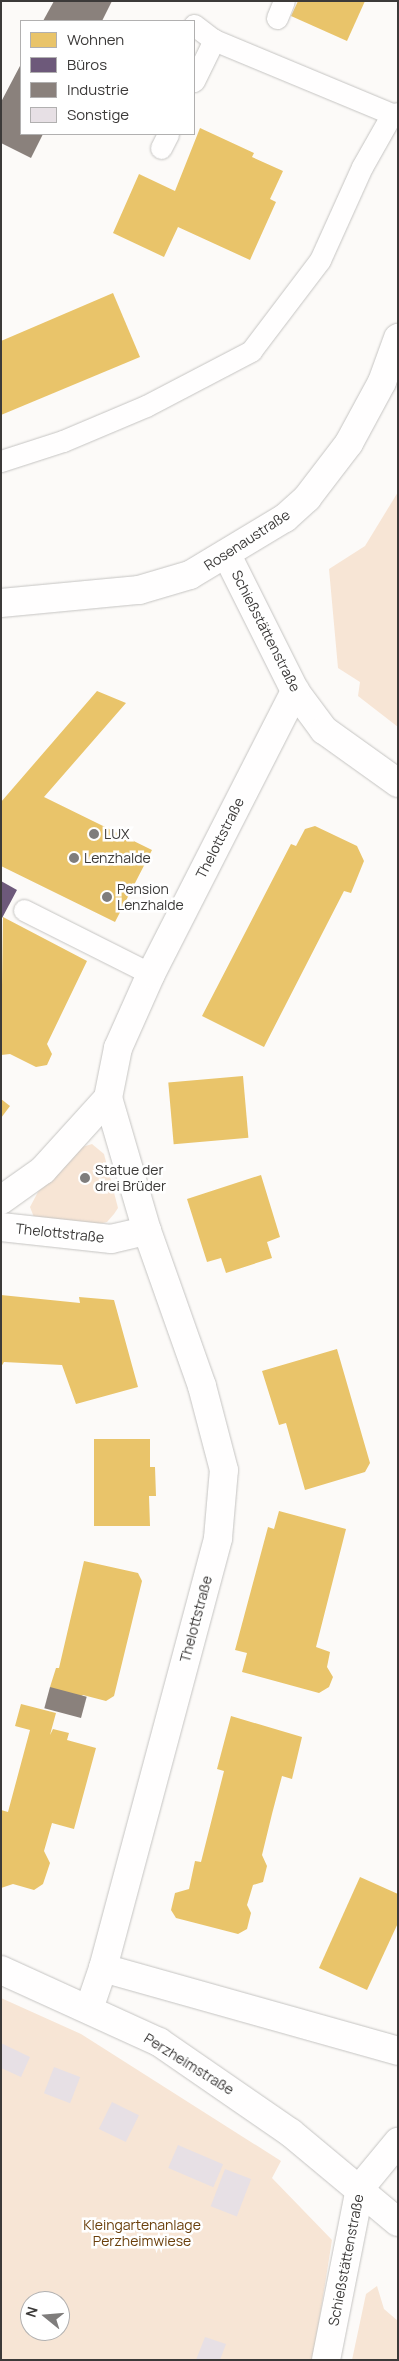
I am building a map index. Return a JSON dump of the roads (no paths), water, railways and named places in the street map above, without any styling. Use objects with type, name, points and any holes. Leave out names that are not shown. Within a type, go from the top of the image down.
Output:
[{"type":"street","name":"Rosenaustraße","points":[[1,603],[139,590],[190,575],[227,555],[285,518],[307,498],[349,443],[382,382],[398,338]]},
{"type":"street","name":"Schießstättenstraße","points":[[227,555],[295,691],[324,730],[398,783]]},
{"type":"street","name":"Thelottstraße","points":[[89,2009],[103,1968],[218,1538],[224,1470],[202,1386],[147,1231],[108,1098],[118,1048],[151,974],[295,691]]},
{"type":"street","points":[[1,1200],[43,1170],[108,1098]]},
{"type":"street","name":"Thelottstraße","points":[[1,1227],[111,1239],[147,1231]]},
{"type":"street","points":[[103,1968],[398,2051]]},
{"type":"street","name":"Perzheimstraße","points":[[1,1970],[160,2042],[277,2122],[360,2188],[398,2222]]},
{"type":"street","name":"Schießstättenstraße","points":[[326,2360],[360,2188],[398,2142]]},
{"type":"lane","points":[[1,461],[63,441],[146,406],[251,351],[320,260],[362,167],[395,113],[214,40],[195,27]]},
{"type":"lane","points":[[195,79],[214,40]]},
{"type":"lane","points":[[24,910],[151,974]]},
{"type":"place","name":"LUX","points":[[94,834]]},
{"type":"place","name":"Lenzhalde","points":[[74,858]]},
{"type":"place","name":"Pension Lenzhalde","points":[[107,897]]},
{"type":"place","name":"Statue der drei Brüder","points":[[85,1178]]},
{"type":"park label","name":"Kleingartenanlage Perzheimwiese","points":[[142,2234]]}]
